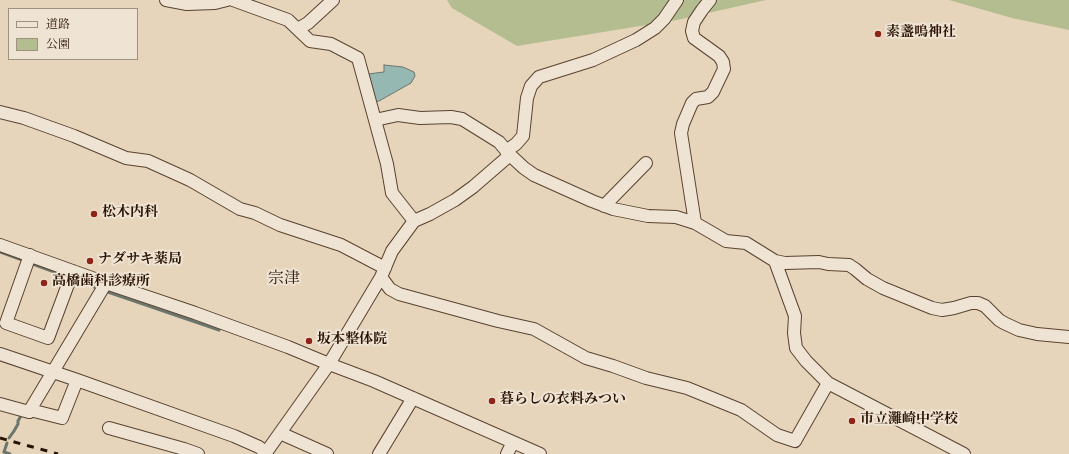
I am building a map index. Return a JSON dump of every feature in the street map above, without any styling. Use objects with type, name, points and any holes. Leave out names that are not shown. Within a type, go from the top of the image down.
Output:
[{"type":"street","points":[[166,0],[187,4],[216,3],[227,0]]},
{"type":"street","points":[[233,0],[288,20],[310,41],[331,44],[358,58],[387,164],[392,193],[414,221]]},
{"type":"street","points":[[298,29],[313,19],[333,0]]},
{"type":"street","points":[[0,354],[234,436],[264,451],[280,433],[329,364],[383,272],[392,250],[414,221],[455,200],[473,187],[523,136],[527,98],[531,86],[539,77],[593,60],[636,40],[655,28],[664,19],[677,0]]},
{"type":"street","points":[[695,223],[680,133],[692,103],[696,99],[708,97],[714,92],[724,69],[723,62],[719,56],[694,38],[692,31],[694,22],[710,0]]},
{"type":"street","points":[[0,112],[24,118],[74,136],[126,158],[148,161],[190,180],[240,209],[256,213],[280,225],[341,245],[383,272],[390,289],[399,294],[498,321],[534,329],[586,358],[646,378],[687,388],[741,410],[777,435],[796,441],[828,383]]},
{"type":"street","points":[[375,120],[398,115],[420,118],[451,117],[462,119],[499,142],[508,153],[534,175],[604,206],[648,216],[676,217],[695,223],[726,241],[746,243],[775,261],[784,263],[819,262],[849,265],[867,279],[883,288],[932,308],[942,310],[971,303],[978,303],[986,306],[999,320],[1019,330],[1037,334],[1069,337]]},
{"type":"street","points":[[604,206],[646,163]]},
{"type":"street","points":[[0,245],[28,261],[103,287],[195,313],[288,347],[374,381],[540,454]]},
{"type":"street","points":[[28,261],[6,323],[48,338],[71,276]]},
{"type":"street","points":[[775,261],[795,316],[794,333],[796,348],[806,361],[828,383],[964,454]]},
{"type":"street","points":[[26,413],[49,371],[103,287]]},
{"type":"street","points":[[0,404],[26,413],[62,418],[77,380]]},
{"type":"street","points":[[379,454],[413,398]]},
{"type":"street","points":[[109,428],[198,454]]},
{"type":"street","points":[[280,433],[327,454]]},
{"type":"street","points":[[507,454],[513,442]]},
{"type":"green space","points":[[447,0],[766,0],[677,20],[517,46],[452,8]]},
{"type":"green space","points":[[949,0],[1069,0],[1069,30],[1012,18]]},
{"type":"water","points":[[384,65],[403,67],[414,72],[415,76],[411,83],[379,101],[374,102],[368,74],[384,72]]},
{"type":"waterway","points":[[0,252],[25,261]]},
{"type":"waterway","points":[[30,263],[68,277]]},
{"type":"waterway","points":[[73,279],[100,289]]},
{"type":"waterway","points":[[105,291],[219,330]]},
{"type":"waterway","points":[[9,438],[18,424],[22,414]]},
{"type":"waterway","points":[[7,443],[4,452],[10,454]]},
{"type":"railway","points":[[0,438],[58,454]]},
{"type":"place","name":"素盞嗚神社","points":[[878,34]]},
{"type":"place","name":"松木内科","points":[[94,214]]},
{"type":"place","name":"ナダサキ薬局","points":[[90,261]]},
{"type":"place","name":"高橋歯科診療所","points":[[44,283]]},
{"type":"place","name":"坂本整体院","points":[[309,341]]},
{"type":"place","name":"暮らしの衣料みつい","points":[[492,401]]},
{"type":"place","name":"市立灘崎中学校","points":[[852,421]]},
{"type":"district","name":"宗津","points":[[284,280]]}]
